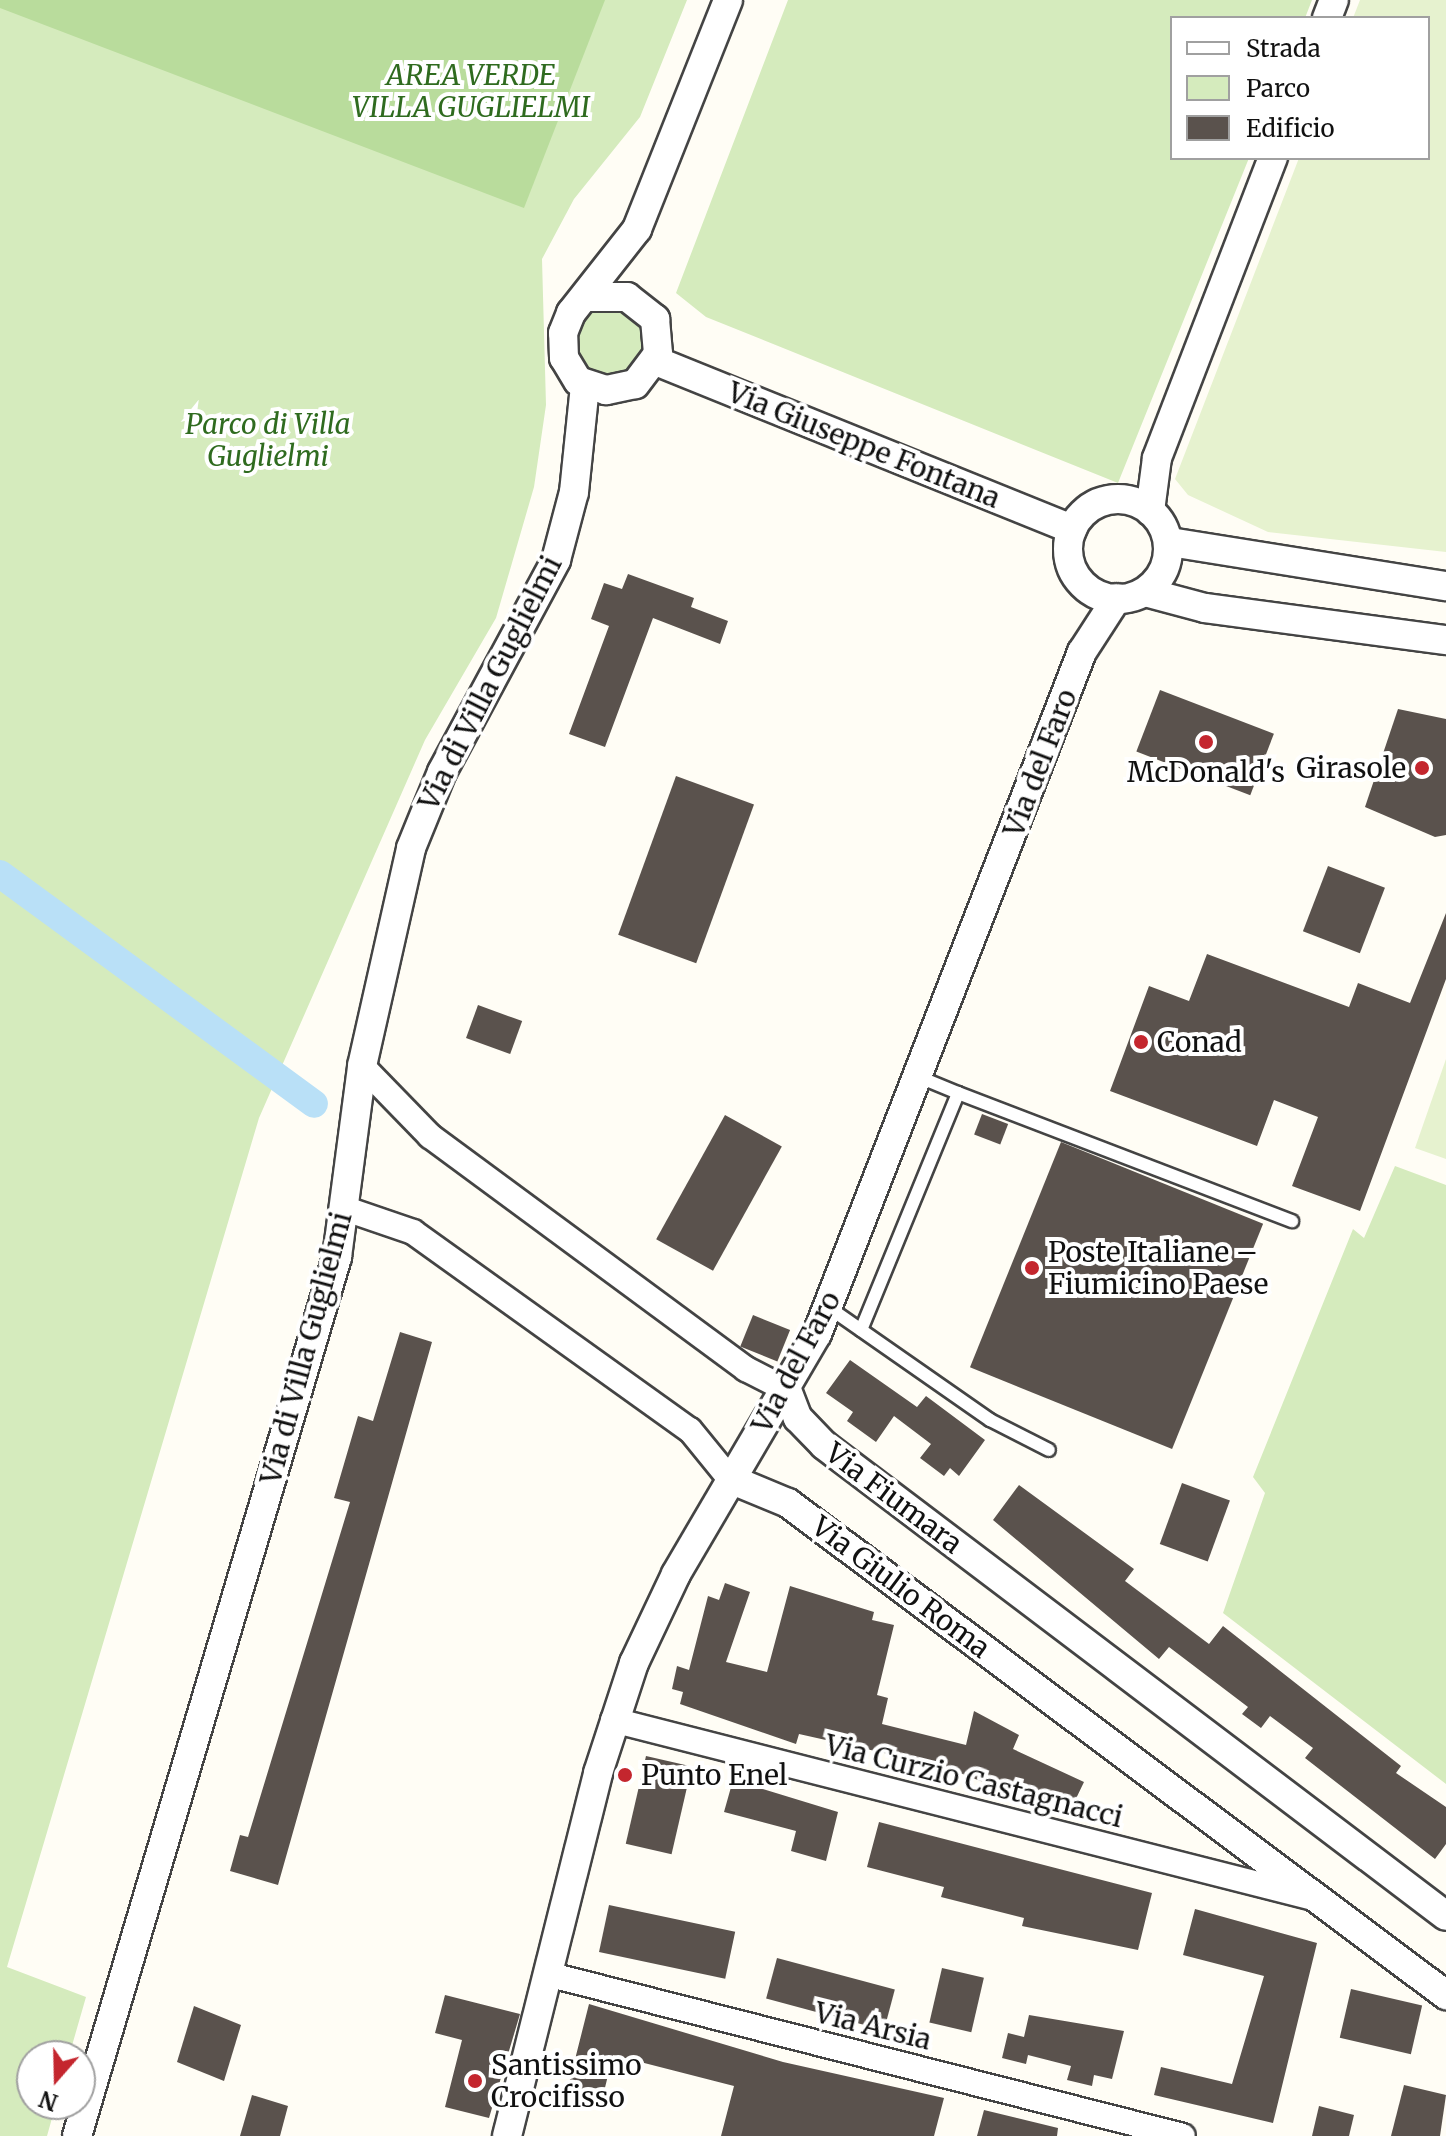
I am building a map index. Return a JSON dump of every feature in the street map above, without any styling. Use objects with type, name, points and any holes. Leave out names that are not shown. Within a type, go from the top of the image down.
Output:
[{"type":"street","points":[[586,297],[620,294],[643,305],[659,329],[656,361],[627,388],[585,385],[562,349],[565,326],[586,297],[637,229],[728,0]]},
{"type":"street","points":[[1131,595],[1161,576],[1170,542],[1150,511],[1157,458],[1272,160]]},
{"type":"street","name":"Via Giuseppe Fontana","points":[[656,361],[1072,529]]},
{"type":"street","name":"Via di Villa Guglielmi","points":[[77,2136],[346,1209],[362,1066],[421,818],[556,560],[574,492],[585,385]]},
{"type":"street","points":[[1150,511],[1106,500],[1072,529],[1066,554],[1074,576],[1131,595],[1205,608],[1446,640]]},
{"type":"street","points":[[1170,542],[1446,586]]},
{"type":"street","name":"Via del Faro","points":[[507,2136],[613,1720],[667,1590],[730,1479],[787,1390],[828,1307],[1088,638],[1131,595]]},
{"type":"street","points":[[362,1066],[430,1136],[751,1373],[787,1390]]},
{"type":"street","name":"Via Giulio Roma","points":[[346,1209],[413,1232],[690,1430],[730,1479],[788,1503],[1446,1995]]},
{"type":"street","name":"Via Fiumara","points":[[787,1390],[798,1418],[824,1445],[1446,1916]]},
{"type":"street","name":"Via Curzio Castagnacci","points":[[613,1720],[1319,1900]]},
{"type":"street","name":"Via Arsia","points":[[547,1974],[1183,2136]]},
{"type":"lane","points":[[919,1077],[1292,1221]]},
{"type":"lane","points":[[861,1330],[958,1093]]},
{"type":"lane","points":[[828,1307],[990,1420],[1049,1450]]},
{"type":"green space","name":"Parco di Villa Guglielmi","points":[[0,0],[687,0],[640,117],[574,199],[542,259],[546,405],[534,487],[496,618],[425,740],[259,1118],[7,1967],[86,1997],[74,2040],[16,2040],[16,2120],[52,2120],[47,2136],[0,2136]]},
{"type":"green space","name":"AREA VERDE VILLA GUGLIELMI","points":[[0,0],[605,0],[524,208],[0,8]]},
{"type":"green space","points":[[788,0],[1312,0],[1306,16],[1170,16],[1170,160],[1248,160],[1118,483],[706,317],[676,293]]},
{"type":"green space","points":[[1360,0],[1446,0],[1446,552],[1268,532],[1188,495],[1175,479],[1298,160],[1430,160],[1430,16],[1354,16]]},
{"type":"green space","points":[[610,305],[630,311],[640,321],[646,341],[640,361],[630,371],[610,377],[590,371],[580,361],[574,341],[580,321],[590,311]]},
{"type":"green space","points":[[1446,1059],[1446,1159],[1415,1148]]},
{"type":"green space","points":[[1395,1166],[1446,1185],[1446,1784],[1223,1613],[1265,1493],[1253,1477],[1353,1229],[1364,1238]]},
{"type":"building","points":[[628,574],[694,598],[691,607],[728,621],[720,644],[653,618],[605,747],[569,734],[609,626],[591,619],[604,583],[622,589]]},
{"type":"building","name":"McDonald's","points":[[1160,690],[1274,734],[1250,795],[1136,752]]},
{"type":"building","name":"Girasole","points":[[1398,709],[1446,719],[1446,835],[1435,837],[1365,807]]},
{"type":"building","points":[[676,776],[754,804],[696,963],[618,935]]},
{"type":"building","points":[[1328,866],[1385,888],[1360,953],[1303,931]]},
{"type":"building","points":[[1446,913],[1446,979],[1360,1211],[1292,1186],[1318,1117],[1274,1100],[1257,1146],[1110,1091],[1149,986],[1189,1001],[1207,954],[1349,1007],[1358,983],[1410,1003]]},
{"type":"building","points":[[478,1005],[522,1021],[510,1054],[466,1038]]},
{"type":"building","points":[[982,1114],[1008,1124],[1000,1145],[974,1135]]},
{"type":"building","points":[[725,1115],[782,1147],[713,1271],[656,1239]]},
{"type":"building","points":[[1061,1142],[1263,1224],[1172,1449],[970,1367]]},
{"type":"building","points":[[753,1315],[790,1330],[777,1362],[740,1347]]},
{"type":"building","points":[[400,1332],[432,1342],[278,1885],[230,1871],[240,1835],[248,1837],[350,1502],[334,1498],[358,1416],[373,1421]]},
{"type":"building","points":[[850,1360],[917,1407],[926,1396],[985,1440],[959,1476],[950,1468],[944,1476],[920,1458],[931,1444],[894,1416],[876,1442],[847,1421],[853,1412],[826,1393]]},
{"type":"building","points":[[1182,1483],[1230,1500],[1208,1562],[1160,1544]]},
{"type":"building","points":[[1019,1485],[1134,1569],[1125,1581],[1209,1644],[1223,1626],[1401,1766],[1396,1773],[1446,1807],[1446,1844],[1435,1859],[1305,1758],[1313,1748],[1270,1716],[1261,1728],[1242,1714],[1248,1707],[1169,1647],[1159,1659],[993,1520]]},
{"type":"building","points":[[725,1583],[750,1592],[726,1662],[767,1672],[790,1586],[874,1612],[872,1620],[894,1625],[877,1695],[888,1698],[882,1724],[966,1745],[974,1711],[1019,1735],[1013,1749],[1084,1782],[1071,1809],[1010,1790],[1006,1800],[985,1790],[988,1784],[942,1766],[799,1734],[796,1744],[680,1704],[683,1692],[672,1689],[677,1666],[689,1670],[708,1596],[719,1600]]},
{"type":"building","points":[[646,1756],[692,1767],[672,1854],[626,1844]]},
{"type":"building","points":[[733,1780],[838,1812],[826,1861],[791,1851],[796,1831],[724,1812]]},
{"type":"building","points":[[879,1822],[1152,1893],[1138,1950],[1022,1926],[1024,1918],[941,1897],[944,1887],[867,1867]]},
{"type":"building","points":[[609,1905],[735,1932],[725,1979],[599,1952]]},
{"type":"building","points":[[1195,1909],[1317,1943],[1273,2123],[1154,2095],[1161,2067],[1232,2084],[1264,1976],[1183,1955]]},
{"type":"building","points":[[777,1958],[895,1990],[884,2030],[766,1999]]},
{"type":"building","points":[[942,1968],[984,1978],[971,2032],[929,2023]]},
{"type":"building","points":[[1351,1989],[1422,2005],[1411,2054],[1340,2038]]},
{"type":"building","name":"Santissimo Crocifisso","points":[[445,1995],[520,2014],[489,2118],[445,2107],[462,2040],[435,2033]]},
{"type":"building","points":[[589,2004],[783,2062],[944,2098],[934,2136],[721,2136],[734,2086],[613,2055],[600,2108],[565,2099]]},
{"type":"building","points":[[194,2006],[241,2025],[224,2081],[177,2062]]},
{"type":"building","points":[[1029,2015],[1124,2031],[1112,2079],[1094,2075],[1092,2086],[1067,2080],[1071,2066],[1028,2055],[1026,2064],[1002,2058],[1008,2033],[1024,2037]]},
{"type":"building","points":[[1404,2085],[1446,2095],[1440,2136],[1391,2136]]},
{"type":"building","points":[[252,2095],[288,2106],[280,2136],[240,2136]]},
{"type":"building","points":[[1319,2106],[1354,2115],[1349,2136],[1312,2136]]},
{"type":"building","points":[[984,2110],[1058,2128],[1057,2136],[977,2136]]},
{"type":"waterway","points":[[0,874],[314,1104]]},
{"type":"place","name":"McDonald's","points":[[1206,742]]},
{"type":"place","name":"Girasole","points":[[1422,768]]},
{"type":"place","name":"Conad","points":[[1141,1042]]},
{"type":"place","name":"Poste Italiane – Fiumicino Paese","points":[[1032,1268]]},
{"type":"place","name":"Punto Enel","points":[[625,1775]]},
{"type":"place","name":"Santissimo Crocifisso","points":[[475,2081]]}]
